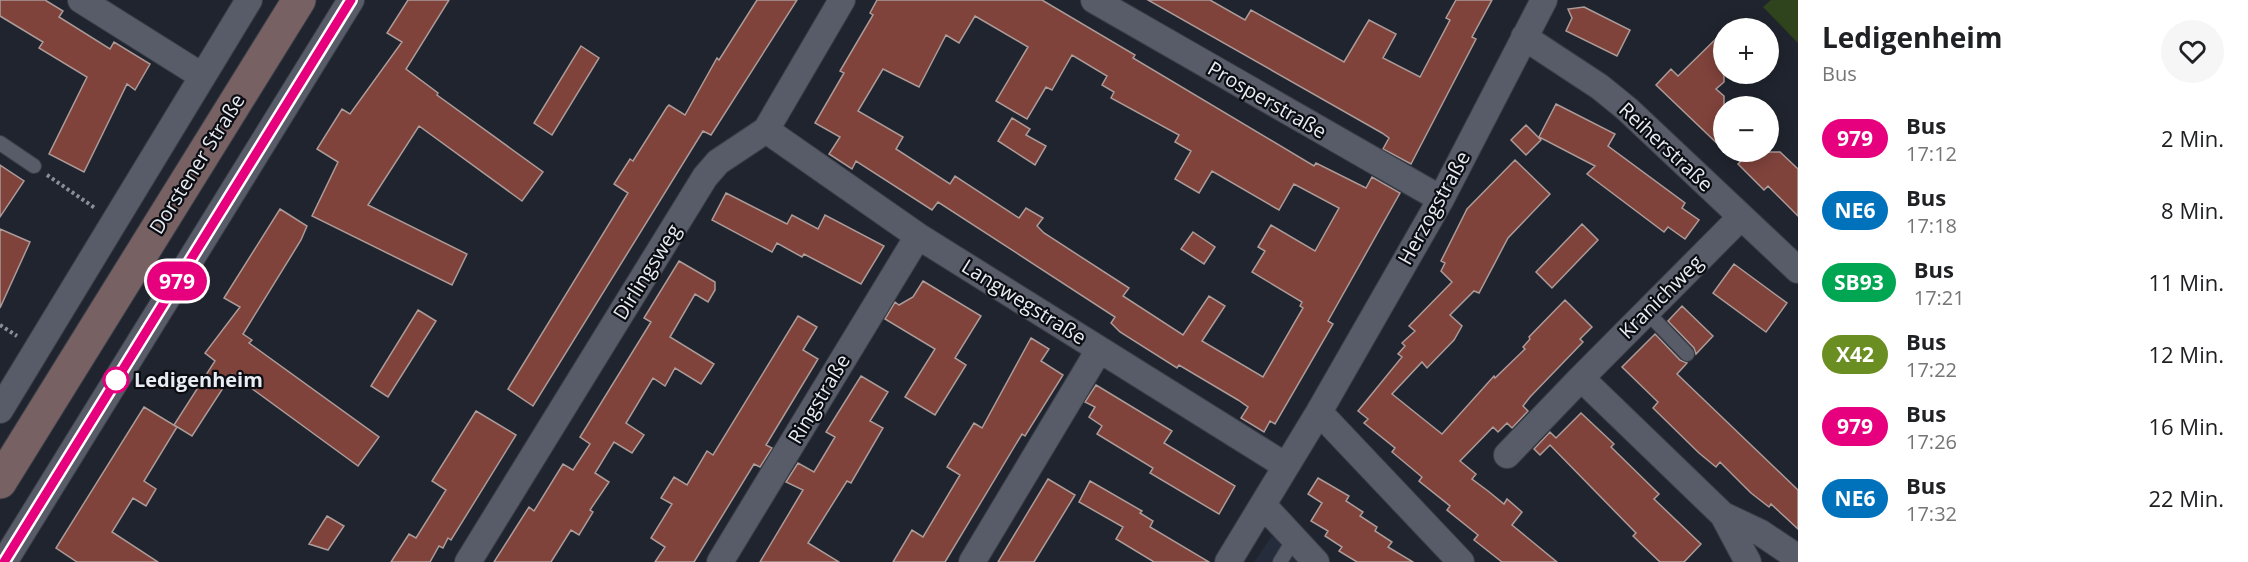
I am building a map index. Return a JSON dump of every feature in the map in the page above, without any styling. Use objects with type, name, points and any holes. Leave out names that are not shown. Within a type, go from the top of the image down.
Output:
[{"type":"main road","name":"Dorstener Straße","points":[[0,482],[299,0]]},
{"type":"street","points":[[81,0],[202,76]]},
{"type":"street","name":"Dorstener Straße","points":[[0,410],[249,0]]},
{"type":"street","points":[[9,561],[351,0]]},
{"type":"street","name":"Dirlingsweg","points":[[468,562],[705,177],[718,162],[766,130],[842,0]]},
{"type":"street","name":"Prosperstraße","points":[[1094,0],[1441,199]]},
{"type":"street","name":"Herzogstraße","points":[[1228,562],[1319,412],[1441,199],[1544,0]]},
{"type":"street","name":"Reiherstraße","points":[[1524,36],[1609,94],[1798,270]]},
{"type":"street","name":"Langwegstraße","points":[[766,130],[918,236],[1286,466]]},
{"type":"street","name":"Kranichweg","points":[[1507,455],[1646,311],[1741,217]]},
{"type":"street","name":"Ringstraße","points":[[720,562],[918,236]]},
{"type":"street","points":[[972,562],[1099,350]]},
{"type":"street","points":[[1581,378],[1723,515],[1748,562]]},
{"type":"street","points":[[1319,412],[1461,562]]},
{"type":"street","points":[[1263,505],[1316,562]]},
{"type":"street","points":[[1723,515],[1761,533],[1798,558]]},
{"type":"lane","points":[[0,143],[34,166]]},
{"type":"lane","points":[[1646,311],[1687,354]]},
{"type":"lane","points":[[1280,562],[1294,538]]},
{"type":"path","points":[[34,166],[113,221]]},
{"type":"shaded area","points":[[1271,537],[1276,537],[1304,562],[1254,562]]},
{"type":"green space","points":[[1771,0],[1798,0],[1798,43],[1779,23],[1779,18],[1774,18],[1763,7]]},
{"type":"building","points":[[0,0],[45,0],[63,11],[59,17],[110,49],[114,42],[150,64],[135,90],[127,84],[84,172],[49,154],[87,77],[39,48],[43,42],[0,16]]},
{"type":"building","points":[[408,0],[449,0],[406,69],[438,93],[437,95],[543,172],[522,201],[419,126],[368,205],[467,254],[452,285],[312,216],[338,162],[317,149],[342,109],[350,114],[402,42],[387,33]]},
{"type":"building","points":[[757,0],[797,0],[711,135],[703,131],[533,406],[508,389],[628,193],[614,184],[630,159],[633,161],[669,105],[685,115],[717,58],[719,60]]},
{"type":"building","points":[[877,0],[1042,0],[1135,55],[1133,58],[1314,166],[1316,163],[1366,188],[1372,177],[1400,193],[1328,321],[1333,324],[1275,424],[1270,421],[1264,432],[1241,418],[1248,407],[1179,365],[1177,368],[1120,332],[1111,323],[1115,317],[938,202],[932,210],[856,161],[852,169],[829,154],[840,137],[815,123],[844,73],[840,71],[873,15],[870,13]],"holes":[[[975,16],[1028,47],[996,101],[1027,119],[1046,87],[1052,90],[1072,55],[1107,76],[1102,85],[1114,92],[1111,98],[1179,135],[1175,142],[1191,151],[1175,179],[1199,193],[1212,171],[1279,210],[1294,184],[1339,208],[1315,251],[1271,225],[1258,247],[1265,251],[1252,272],[1302,302],[1300,306],[1303,308],[1263,377],[1202,341],[1225,306],[1209,296],[1183,335],[1123,296],[1129,288],[1044,233],[1037,226],[1043,218],[1026,208],[1019,218],[955,176],[950,184],[896,149],[903,137],[858,111],[883,69],[919,87],[946,35],[959,43]]]},
{"type":"building","points":[[1148,0],[1210,0],[1245,20],[1251,10],[1344,62],[1369,20],[1396,34],[1383,58],[1420,77],[1450,20],[1446,18],[1456,0],[1492,0],[1472,37],[1476,39],[1411,164],[1383,149],[1389,138],[1382,133]]},
{"type":"building","points":[[1584,7],[1630,30],[1617,56],[1566,31],[1572,18],[1568,9]]},
{"type":"building","points":[[1713,42],[1713,84],[1722,84],[1716,89],[1724,96],[1713,96],[1713,139],[1656,85],[1671,69],[1678,76]]},
{"type":"building","points":[[581,46],[599,58],[552,135],[534,123]]},
{"type":"building","points":[[1556,104],[1615,134],[1608,146],[1685,203],[1682,208],[1699,220],[1685,239],[1668,227],[1664,232],[1587,174],[1595,166],[1539,137]]},
{"type":"building","points":[[1012,118],[1030,129],[1026,135],[1046,146],[1035,165],[998,141]]},
{"type":"building","points":[[1526,125],[1541,140],[1526,155],[1511,140]]},
{"type":"building","points":[[1780,152],[1798,169],[1798,216],[1768,186],[1764,190],[1738,164],[1740,162],[1779,162]]},
{"type":"building","points":[[1515,160],[1550,194],[1508,238],[1479,293],[1474,291],[1450,315],[1462,326],[1454,340],[1427,368],[1422,362],[1392,394],[1442,434],[1494,376],[1495,378],[1525,349],[1523,347],[1530,339],[1529,337],[1565,300],[1592,327],[1580,339],[1583,342],[1530,397],[1523,406],[1528,411],[1512,428],[1507,423],[1498,432],[1493,427],[1460,461],[1476,474],[1472,479],[1504,504],[1507,499],[1522,512],[1512,525],[1557,562],[1502,562],[1474,540],[1478,535],[1447,510],[1450,506],[1419,481],[1422,477],[1392,452],[1395,448],[1364,423],[1368,419],[1358,411],[1402,357],[1398,354],[1405,346],[1402,343],[1415,331],[1409,326],[1452,282],[1441,271],[1445,263],[1441,261],[1467,209]]},
{"type":"building","points":[[0,165],[24,181],[0,217]]},
{"type":"building","points":[[726,193],[787,224],[792,215],[818,229],[825,215],[884,246],[861,284],[804,254],[802,257],[777,243],[772,252],[712,220]]},
{"type":"building","points":[[280,209],[307,226],[301,240],[243,334],[252,340],[249,343],[379,437],[358,466],[232,374],[192,436],[174,425],[215,361],[205,353],[240,307],[224,298]]},
{"type":"building","points":[[1582,224],[1598,240],[1552,288],[1536,272]]},
{"type":"building","points":[[0,229],[30,242],[0,308]]},
{"type":"building","points":[[1193,232],[1215,247],[1204,264],[1181,249]]},
{"type":"building","points":[[679,261],[715,282],[715,290],[708,302],[695,294],[670,337],[714,364],[701,384],[675,368],[665,386],[653,378],[626,423],[644,435],[632,453],[614,442],[595,473],[609,482],[590,510],[593,512],[579,535],[571,530],[551,562],[494,562],[529,507],[534,511],[563,464],[573,470],[590,444],[580,437],[651,322],[644,318]]},
{"type":"building","points":[[1734,264],[1787,303],[1766,332],[1713,293]]},
{"type":"building","points":[[923,281],[981,316],[955,358],[966,365],[935,415],[905,397],[935,349],[885,319],[895,302],[899,305],[913,297]]},
{"type":"building","points":[[1682,306],[1713,336],[1696,354],[1694,348],[1668,321]]},
{"type":"building","points":[[418,310],[436,321],[388,397],[371,386]]},
{"type":"building","points":[[798,316],[817,327],[803,350],[818,359],[766,445],[772,448],[760,467],[754,464],[694,562],[655,562],[665,547],[651,538],[672,504],[661,498],[674,477],[687,485],[707,451],[713,455]]},
{"type":"building","points":[[1655,334],[1680,360],[1687,363],[1677,374],[1798,490],[1798,529],[1771,504],[1769,507],[1751,493],[1720,462],[1716,467],[1699,453],[1653,408],[1658,402],[1622,367]]},
{"type":"building","points":[[1031,338],[1049,349],[1041,361],[1063,375],[1025,436],[1022,434],[945,562],[893,562],[912,530],[923,537],[960,475],[947,467],[974,423],[982,428]]},
{"type":"building","points":[[861,376],[888,392],[870,421],[883,428],[851,483],[847,481],[808,543],[839,562],[760,562],[803,490],[786,482],[798,463],[814,472],[835,437],[826,432]]},
{"type":"building","points":[[1096,385],[1172,431],[1164,443],[1235,486],[1219,514],[1150,473],[1153,468],[1097,434],[1102,426],[1089,417],[1095,407],[1085,402]]},
{"type":"building","points":[[144,407],[177,427],[144,481],[156,489],[146,506],[133,498],[112,532],[158,562],[77,562],[56,548]]},
{"type":"building","points":[[476,411],[516,435],[451,540],[448,538],[443,548],[439,546],[430,562],[391,562],[409,534],[416,538],[446,490],[432,481]]},
{"type":"building","points":[[1581,413],[1614,444],[1611,447],[1659,494],[1654,499],[1701,544],[1684,562],[1660,562],[1633,536],[1636,533],[1550,445],[1540,455],[1534,449],[1550,432],[1556,438]]},
{"type":"building","points":[[1318,478],[1349,496],[1346,501],[1363,512],[1360,516],[1377,527],[1375,531],[1392,542],[1388,547],[1413,562],[1357,562],[1339,551],[1342,547],[1325,536],[1328,531],[1311,521],[1322,503],[1308,494]]},
{"type":"building","points":[[1048,479],[1075,495],[1034,562],[998,562]]},
{"type":"building","points":[[1090,481],[1142,511],[1140,513],[1153,521],[1150,527],[1209,562],[1154,562],[1116,539],[1123,527],[1079,502]]},
{"type":"building","points":[[327,516],[344,526],[328,550],[309,544]]},
{"type":"bus line","name":"979","points":[[4,562],[351,0]]},
{"type":"place","name":"Ledigenheim","points":[[116,380]]}]
